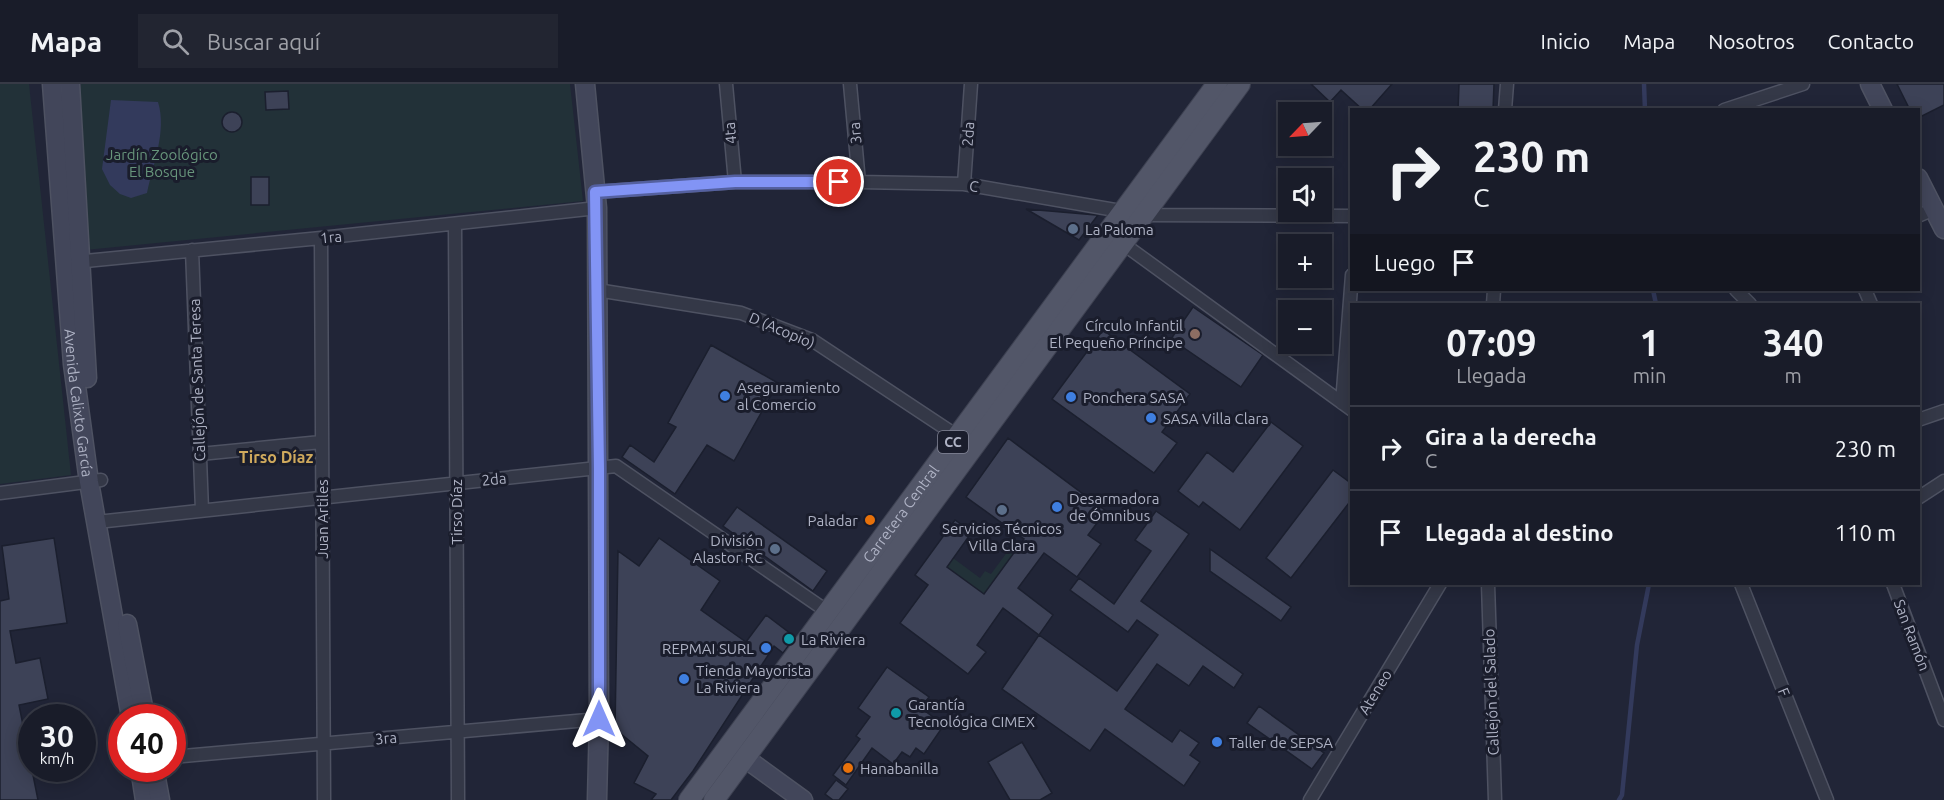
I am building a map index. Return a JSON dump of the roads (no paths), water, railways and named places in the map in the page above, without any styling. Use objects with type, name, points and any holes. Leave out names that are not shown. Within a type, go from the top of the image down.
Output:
[{"type":"main road","name":"Avenida Calixto García","points":[[52,84],[72,262]]},
{"type":"main road","name":"Avenida Calixto García","points":[[70,84],[73,364],[103,521],[142,704]]},
{"type":"main road","points":[[585,84],[596,200],[599,468],[597,800]]},
{"type":"main road","name":"Carretera Central","points":[[1115,238],[1123,211],[1217,84]]},
{"type":"main road","name":"Carretera Central","points":[[689,800],[828,612],[965,442],[1115,238],[1144,215],[1240,84]]},
{"type":"main road","points":[[1870,84],[1882,108]]},
{"type":"main road","points":[[1920,186],[1926,212],[1944,229]]},
{"type":"main road","name":"Carretera Central","points":[[714,800],[844,623],[965,442]]},
{"type":"main road","name":"Avenida Calixto García","points":[[103,521],[129,704]]},
{"type":"main road","points":[[729,746],[803,800]]},
{"type":"main road","points":[[143,782],[146,800]]},
{"type":"main road","points":[[157,782],[160,800]]},
{"type":"street","name":"4ta","points":[[726,84],[735,182]]},
{"type":"street","name":"3ra","points":[[850,84],[860,182]]},
{"type":"street","name":"2da","points":[[964,184],[971,84]]},
{"type":"street","points":[[1505,108],[1507,84]]},
{"type":"street","points":[[1730,108],[1803,84]]},
{"type":"street","name":"C","points":[[596,200],[735,182],[964,184],[1144,215],[1350,216]]},
{"type":"street","name":"1ra","points":[[72,262],[454,224],[596,200]]},
{"type":"street","name":"Tirso Díaz","points":[[454,224],[458,800]]},
{"type":"street","name":"Juan Artiles","points":[[321,238],[324,800]]},
{"type":"street","points":[[1115,238],[1347,407]]},
{"type":"street","name":"Callejón de Santa Teresa","points":[[192,250],[202,510]]},
{"type":"street","name":"D (Acopio)","points":[[597,290],[741,313],[812,340],[965,442]]},
{"type":"street","points":[[1737,291],[1749,303]]},
{"type":"street","points":[[1347,407],[1350,328]]},
{"type":"street","points":[[1920,416],[1944,411]]},
{"type":"street","points":[[200,454],[321,442]]},
{"type":"street","name":"2da","points":[[103,521],[616,466],[844,623]]},
{"type":"street","points":[[0,493],[95,481]]},
{"type":"street","points":[[1920,497],[1944,481]]},
{"type":"street","name":"Ateneo","points":[[1310,800],[1439,585]]},
{"type":"street","name":"Callejón del Salado","points":[[1488,585],[1495,800]]},
{"type":"street","name":"F","points":[[1741,585],[1827,800]]},
{"type":"street","name":"San Ramón","points":[[1893,585],[1944,720]]},
{"type":"street","name":"3ra","points":[[186,756],[599,719]]},
{"type":"water","points":[[111,100],[158,102],[160,136],[147,193],[131,198],[120,194],[110,185],[102,169]]},
{"type":"waterway","points":[[1644,84],[1645,108]]},
{"type":"waterway","points":[[1653,291],[1656,303]]},
{"type":"waterway","points":[[1619,800],[1622,795],[1637,645],[1649,585]]},
{"type":"place","name":"La Paloma","points":[[1073,229]]},
{"type":"place","name":"Círculo Infantil El Pequeño Príncipe","points":[[1195,334]]},
{"type":"place","name":"Aseguramiento al Comercio","points":[[725,396]]},
{"type":"place","name":"Ponchera SASA","points":[[1071,397]]},
{"type":"place","name":"SASA Villa Clara","points":[[1151,418]]},
{"type":"place","name":"Desarmadora de Ómnibus","points":[[1057,507]]},
{"type":"place","name":"Servicios Técnicos Villa Clara","points":[[1002,510]]},
{"type":"place","name":"Paladar","points":[[870,520]]},
{"type":"place","name":"División Alastor RC","points":[[775,549]]},
{"type":"place","name":"La Riviera","points":[[789,639]]},
{"type":"place","name":"REPMAI SURL","points":[[766,648]]},
{"type":"place","name":"Tienda Mayorista La Riviera","points":[[684,679]]},
{"type":"place","name":"Garantía Tecnológica CIMEX","points":[[896,713]]},
{"type":"place","name":"Taller de SEPSA","points":[[1217,742]]},
{"type":"place","name":"Hanabanilla","points":[[848,768]]},
{"type":"district","name":"Tirso Díaz","points":[[276,457]]},
{"type":"park label","name":"Jardín Zoológico El Bosque","points":[[162,162]]}]
